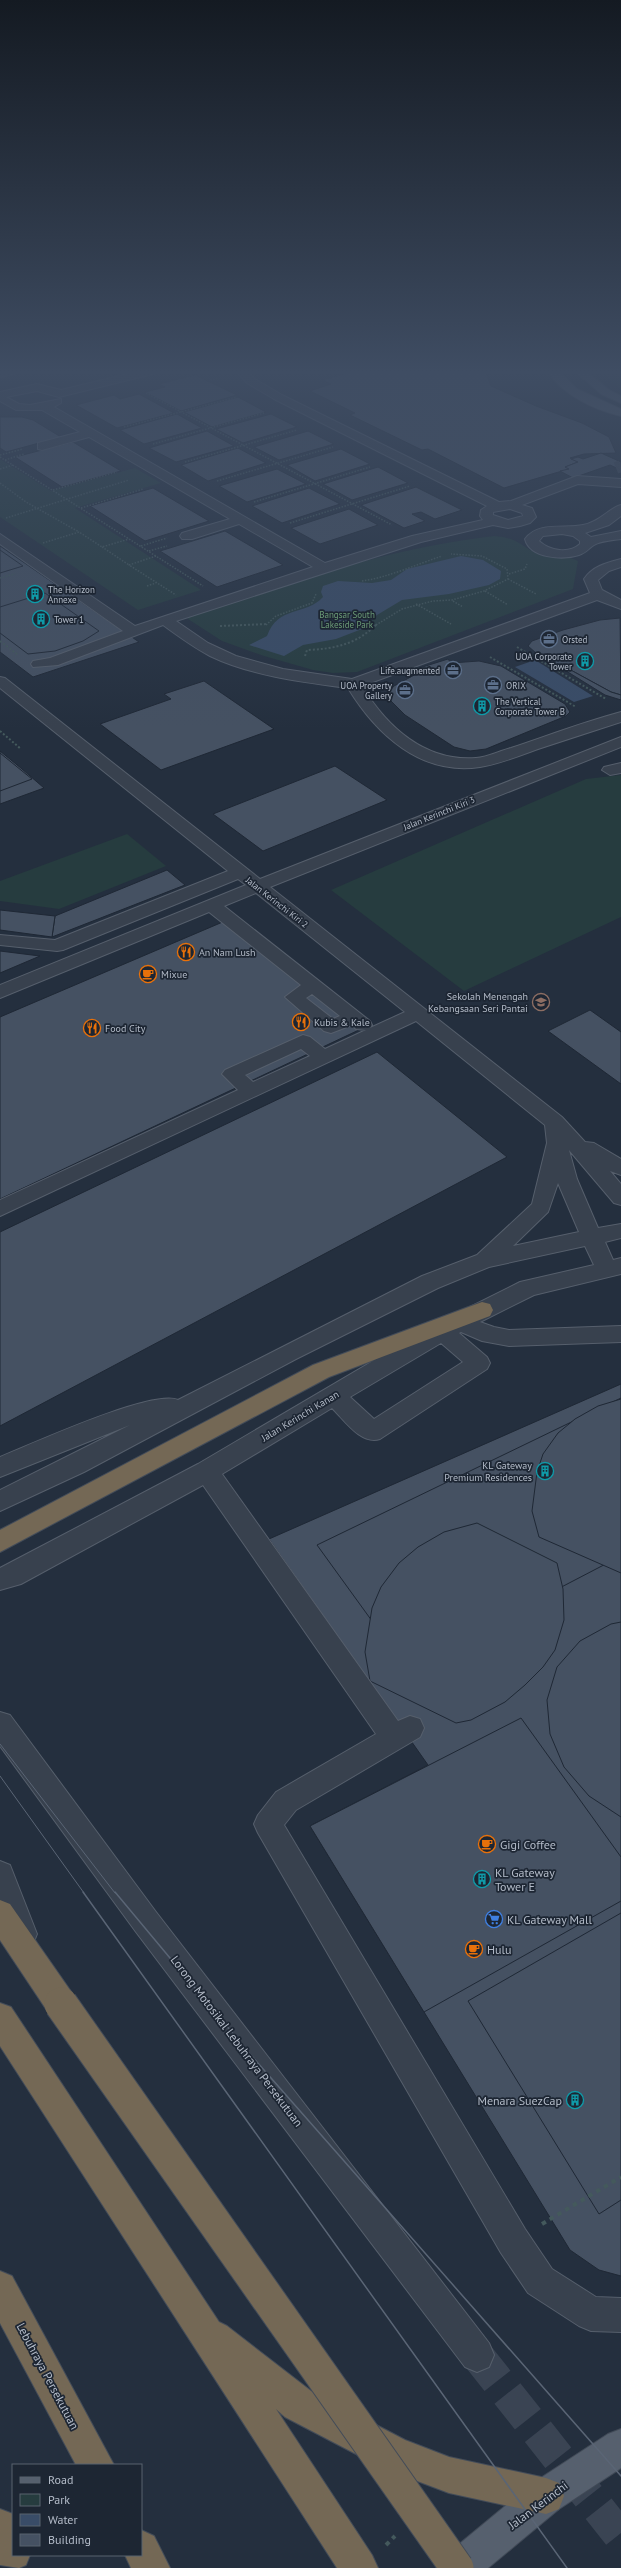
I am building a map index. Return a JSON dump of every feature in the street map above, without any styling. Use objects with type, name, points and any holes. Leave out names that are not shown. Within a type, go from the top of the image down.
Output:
[{"type":"highway","points":[[0,1542],[321,1371],[482,1310]]},
{"type":"highway","points":[[0,1914],[61,2004],[458,2568]]},
{"type":"highway","points":[[0,2018],[359,2568]]},
{"type":"highway","name":"Lebuhraya Persekutuan","points":[[0,2288],[95,2464]]},
{"type":"highway","points":[[200,2326],[298,2404],[396,2455],[449,2475],[546,2496]]},
{"type":"highway","points":[[0,2527],[12,2550]]},
{"type":"highway","points":[[142,2551],[151,2568]]},
{"type":"highway","points":[[16,2556],[22,2568]]},
{"type":"main road","name":"Jalan Kerinchi","points":[[458,2568],[546,2496],[621,2447]]},
{"type":"street","points":[[189,490],[324,568]]},
{"type":"street","points":[[464,490],[497,506],[518,506],[542,524],[583,536],[590,551],[597,556],[621,564]]},
{"type":"street","points":[[517,502],[550,490]]},
{"type":"street","points":[[219,507],[234,503]]},
{"type":"street","points":[[493,521],[485,513],[497,506]]},
{"type":"street","points":[[533,541],[539,533],[594,527],[615,516],[621,509]]},
{"type":"street","points":[[38,664],[53,662],[165,620],[324,568],[439,533],[493,521],[515,524],[527,520],[530,514]]},
{"type":"street","points":[[188,536],[240,520]]},
{"type":"street","points":[[515,524],[516,530],[533,541],[543,550],[578,557],[596,572]]},
{"type":"street","points":[[439,533],[514,537],[533,541]]},
{"type":"street","points":[[561,553],[575,552],[588,544],[621,535]]},
{"type":"street","points":[[0,538],[134,632]]},
{"type":"street","points":[[621,564],[596,572],[591,579],[592,587],[598,595],[621,605]]},
{"type":"street","points":[[165,620],[198,644],[243,663],[314,680],[353,684],[598,595]]},
{"type":"street","name":"Jalan Kerinchi Kiri 2","points":[[0,681],[418,1013],[560,1134]]},
{"type":"street","points":[[353,684],[369,710],[402,742],[433,758],[450,763],[478,763],[621,717]]},
{"type":"street","name":"Jalan Kerinchi Kiri 3","points":[[0,992],[502,786],[621,742]]},
{"type":"street","points":[[0,940],[57,946],[240,872]]},
{"type":"street","points":[[211,905],[313,986],[294,997],[331,1027],[358,1021]]},
{"type":"street","points":[[0,1209],[322,1056],[418,1013]]},
{"type":"street","points":[[560,1134],[621,1168]]},
{"type":"street","points":[[560,1134],[621,1198]]},
{"type":"street","points":[[560,1134],[562,1167],[592,1237],[614,1267]]},
{"type":"street","points":[[485,1260],[540,1207],[545,1196],[560,1134]]},
{"type":"street","points":[[0,1501],[75,1465],[288,1353],[430,1282],[485,1260],[621,1231]]},
{"type":"street","name":"Jalan Kerinchi Kanan","points":[[4,1583],[207,1471],[451,1326],[528,1288],[614,1267]]},
{"type":"street","points":[[451,1326],[509,1338],[621,1334]]},
{"type":"street","points":[[334,1396],[372,1432],[479,1363],[451,1326]]},
{"type":"street","points":[[0,1467],[126,1417],[206,1397]]},
{"type":"street","points":[[207,1471],[402,1733],[286,1801],[268,1824],[513,2242],[540,2281],[591,2314],[621,2315]]},
{"type":"street","name":"Lorong Motosikal Lebuhraya Persekutuan","points":[[0,1724],[146,1922],[477,2355]]},
{"type":"street","points":[[0,1875],[33,1964]]},
{"type":"path","points":[[10,490],[37,508],[79,532],[177,596]]},
{"type":"path","points":[[53,490],[226,600]]},
{"type":"path","points":[[6,518],[96,490]]},
{"type":"path","points":[[81,508],[141,490]]},
{"type":"path","points":[[251,503],[295,490]]},
{"type":"path","points":[[326,490],[396,528]]},
{"type":"path","points":[[289,524],[397,490]]},
{"type":"path","points":[[38,545],[79,532]]},
{"type":"path","points":[[102,547],[129,539]]},
{"type":"path","points":[[304,658],[308,650],[333,649],[346,645],[367,634],[380,621],[394,613],[416,604],[452,600],[484,591],[508,578],[509,574],[507,569],[482,556],[449,554]]},
{"type":"path","points":[[130,565],[156,556]]},
{"type":"path","points":[[359,581],[377,579],[394,571],[443,556]]},
{"type":"path","points":[[509,574],[525,569],[531,560]]},
{"type":"path","points":[[508,578],[540,596]]},
{"type":"path","points":[[147,586],[157,583]]},
{"type":"path","points":[[218,626],[266,625],[276,616],[312,603],[316,596],[316,591]]},
{"type":"path","points":[[484,591],[514,608]]},
{"type":"path","points":[[452,600],[463,607]]},
{"type":"path","points":[[416,604],[441,620],[455,626]]},
{"type":"path","points":[[278,608],[284,613]]},
{"type":"path","points":[[0,641],[22,658]]},
{"type":"path","points":[[515,646],[608,700]]},
{"type":"path","points":[[486,655],[580,710]]},
{"type":"path","points":[[0,731],[21,749]]},
{"type":"path","points":[[513,2242],[621,2177]]},
{"type":"green space","points":[[0,490],[137,490],[75,508],[201,590],[138,610],[0,517]]},
{"type":"green space","name":"Bangsar South Lakeside Park","points":[[494,536],[511,539],[537,554],[544,556],[566,557],[578,561],[573,589],[357,672],[333,673],[313,670],[264,656],[222,641],[188,619],[188,615],[340,568],[416,549]]},
{"type":"green space","name":"Sekolah Menengah Kebangsaan Seri Pantai","points":[[621,775],[621,917],[464,991],[331,890],[586,779]]},
{"type":"green space","points":[[127,834],[166,866],[59,909],[0,901],[0,881]]},
{"type":"water","points":[[461,556],[483,560],[501,571],[500,579],[489,585],[449,594],[402,600],[377,615],[362,629],[336,639],[303,645],[284,656],[249,645],[267,636],[272,626],[285,615],[309,607],[316,603],[323,597],[321,592],[323,586],[338,581],[372,583],[391,580],[407,569]]},
{"type":"water","points":[[535,660],[593,696],[574,702],[515,667]]},
{"type":"building","points":[[147,490],[156,490],[209,521],[145,541],[90,506]]},
{"type":"building","points":[[226,490],[287,490],[247,502]]},
{"type":"building","points":[[303,490],[313,490],[340,504],[282,523],[252,506]]},
{"type":"building","points":[[334,490],[385,490],[352,500]]},
{"type":"building","points":[[407,490],[422,490],[462,510],[435,519],[421,512],[412,514],[425,521],[404,528],[361,505]]},
{"type":"building","points":[[349,509],[378,525],[320,544],[291,528]]},
{"type":"building","points":[[225,531],[283,565],[217,587],[160,551]]},
{"type":"building","name":"The Horizon Annexe","points":[[0,546],[139,642],[33,677],[0,652]]},
{"type":"building","points":[[0,550],[23,566],[0,573]]},
{"type":"building","name":"Tower 1","points":[[45,593],[99,631],[83,641],[55,651],[28,654],[0,633],[0,607]]},
{"type":"building","name":"UOA Corporate Tower","points":[[620,618],[621,695],[611,692],[567,668],[563,669],[536,653],[528,646],[532,641],[563,630],[600,620]]},
{"type":"building","name":"The Vertical Corporate Tower B","points":[[448,659],[451,663],[479,661],[501,666],[565,704],[570,712],[566,716],[486,749],[470,751],[454,747],[405,715],[390,700],[388,693],[394,686],[418,673],[413,670]]},
{"type":"building","points":[[567,668],[611,692],[621,695],[621,700],[605,695],[563,669]]},
{"type":"building","points":[[204,681],[274,729],[161,770],[100,724],[171,699],[164,694]]},
{"type":"building","points":[[0,751],[22,769],[44,788],[0,804]]},
{"type":"building","points":[[0,753],[32,779],[0,791]]},
{"type":"building","points":[[335,766],[387,800],[263,851],[213,814]]},
{"type":"building","points":[[167,870],[185,885],[52,937],[55,916]]},
{"type":"building","points":[[0,910],[55,916],[52,937],[0,930]]},
{"type":"building","points":[[225,921],[361,1029],[0,1199],[0,1017]]},
{"type":"building","points":[[0,951],[40,956],[0,973]]},
{"type":"building","points":[[590,1010],[621,1032],[621,1084],[548,1031]]},
{"type":"building","points":[[377,1052],[507,1157],[0,1426],[0,1232]]},
{"type":"building","name":"KL Gateway Mall","points":[[621,1384],[621,2276],[599,2270],[570,2250],[310,1826],[428,1765],[269,1539]]},
{"type":"building","name":"KL Gateway Premium Residences","points":[[621,1398],[621,1556],[406,1668],[317,1545]]},
{"type":"building","points":[[621,1399],[621,1573],[539,1537],[532,1511],[537,1472],[543,1454],[558,1433],[575,1419],[598,1406]]},
{"type":"building","points":[[477,1523],[557,1563],[563,1589],[564,1620],[555,1650],[543,1667],[525,1685],[505,1702],[471,1720],[456,1723],[370,1681],[365,1652],[372,1608],[381,1587],[399,1563],[418,1547],[444,1532]]},
{"type":"building","points":[[621,1622],[621,1817],[589,1796],[564,1767],[550,1734],[547,1700],[557,1667],[580,1641],[611,1624]]},
{"type":"building","name":"KL Gateway Tower E","points":[[521,1718],[621,1857],[621,1901],[424,2012],[310,1826]]},
{"type":"building","name":"Menara SuezCap","points":[[621,1913],[621,2200],[599,2214],[468,2001]]},
{"type":"tunnel","points":[[477,2355],[621,2537]]},
{"type":"tram line","points":[[0,1744],[115,1893]]},
{"type":"tram line","points":[[0,1776],[84,1893]]},
{"type":"tram line","points":[[83,1892],[567,2568]]},
{"type":"tram line","points":[[115,1892],[250,2054],[621,2476]]},
{"type":"place","name":"The Horizon Annexe","points":[[35,594]]},
{"type":"place","name":"Tower 1","points":[[41,619]]},
{"type":"place","name":"Orsted","points":[[549,639]]},
{"type":"place","name":"UOA Corporate Tower","points":[[585,661]]},
{"type":"place","name":"Life.augmented","points":[[453,670]]},
{"type":"place","name":"ORIX","points":[[493,685]]},
{"type":"place","name":"UOA Property Gallery","points":[[405,690]]},
{"type":"place","name":"The Vertical Corporate Tower B","points":[[482,706]]},
{"type":"place","name":"An Nam Lush","points":[[186,952]]},
{"type":"place","name":"Mixue","points":[[148,974]]},
{"type":"place","name":"Sekolah Menengah Kebangsaan Seri Pantai","points":[[541,1002]]},
{"type":"place","name":"Kubis & Kale","points":[[301,1022]]},
{"type":"place","name":"Food City","points":[[92,1028]]},
{"type":"place","name":"KL Gateway Premium Residences","points":[[545,1471]]},
{"type":"place","name":"Gigi Coffee","points":[[487,1844]]},
{"type":"place","name":"KL Gateway Tower E","points":[[482,1879]]},
{"type":"place","name":"KL Gateway Mall","points":[[494,1919]]},
{"type":"place","name":"Hulu","points":[[474,1949]]},
{"type":"place","name":"Menara SuezCap","points":[[575,2100]]}]
